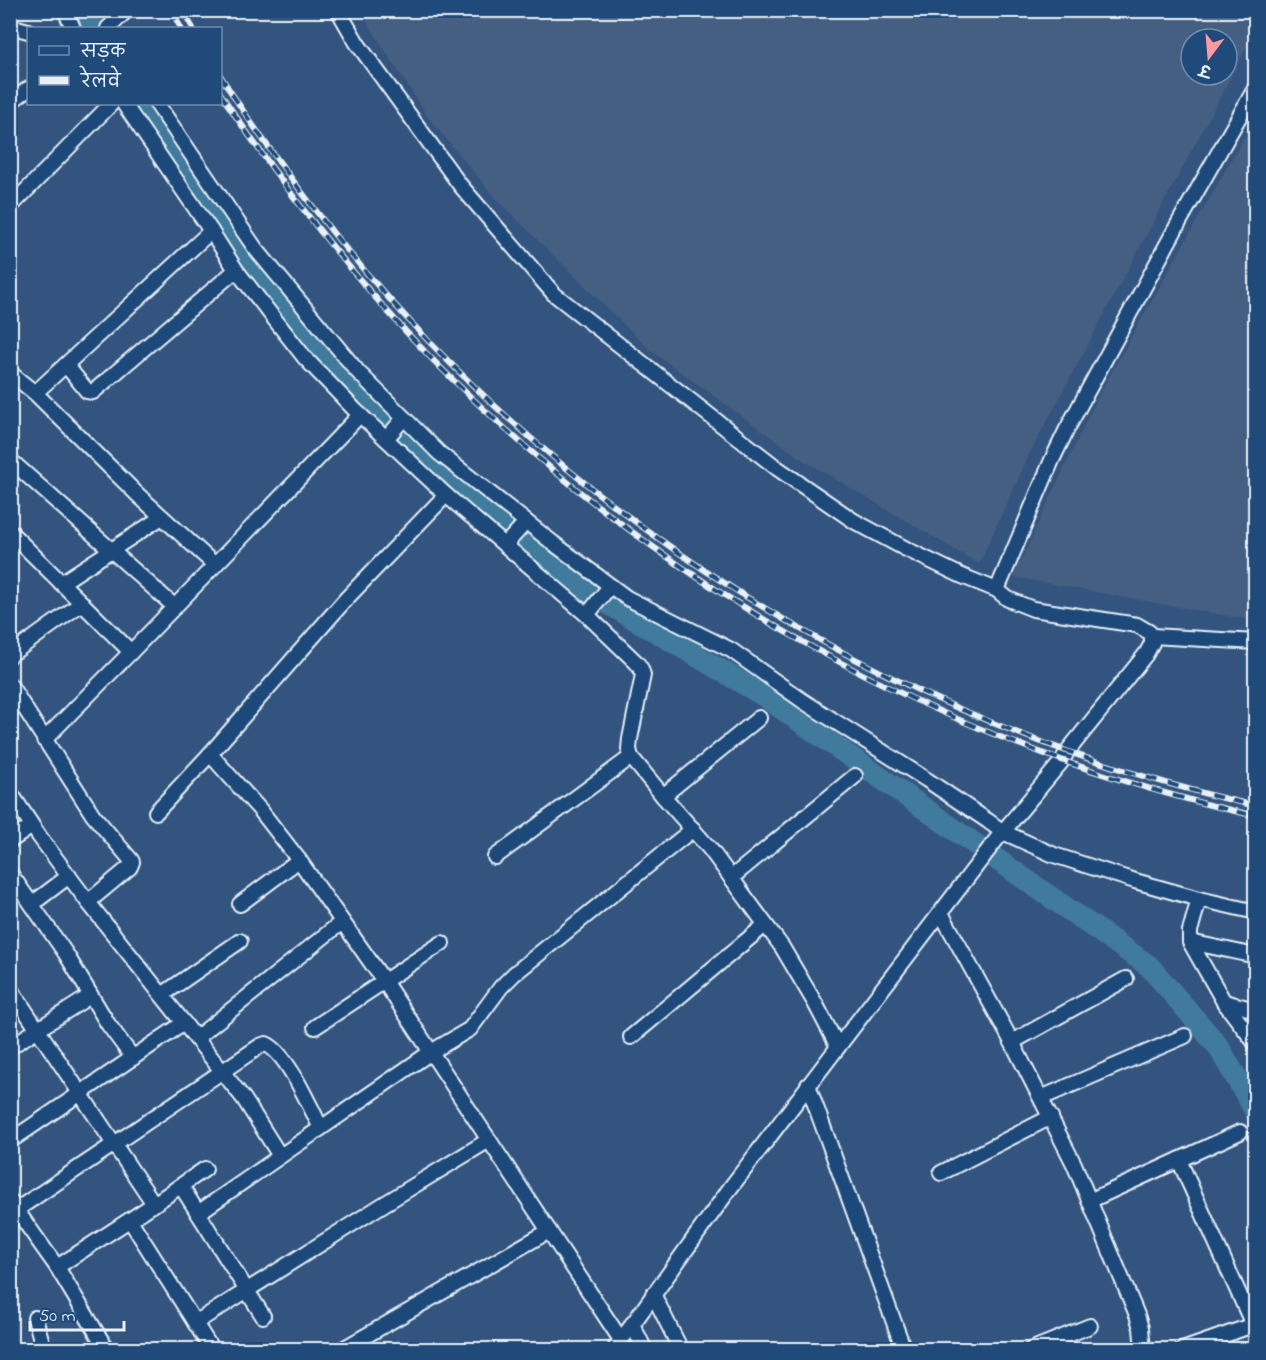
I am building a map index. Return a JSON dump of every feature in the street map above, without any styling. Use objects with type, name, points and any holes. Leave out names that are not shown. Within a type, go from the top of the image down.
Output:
[{"type":"street","points":[[64,10],[72,27]]},
{"type":"street","points":[[109,27],[127,10]]},
{"type":"street","points":[[210,754],[261,811],[299,860],[384,981],[549,1231],[617,1345],[731,1186],[978,864],[1062,761],[1146,654],[1152,643],[1152,636],[1149,632],[1137,625],[1033,609],[1008,599],[997,590],[915,554],[854,521],[777,468],[554,294],[460,185],[357,43],[338,10]]},
{"type":"street","points":[[10,26],[27,31]]},
{"type":"street","points":[[997,590],[1052,460],[1172,236],[1256,87]]},
{"type":"street","points":[[10,102],[27,90]]},
{"type":"street","points":[[10,207],[110,105]]},
{"type":"street","points":[[125,105],[212,231],[236,270],[305,358],[360,415],[446,495],[588,615],[637,663],[643,675],[630,739],[631,757],[710,849],[782,947],[838,1047]]},
{"type":"street","points":[[158,105],[255,248],[358,372],[439,453],[610,586],[627,598],[731,650],[804,701],[927,780],[1000,836],[1135,881],[1256,912]]},
{"type":"street","points":[[35,393],[212,231]]},
{"type":"street","points":[[66,365],[87,392],[93,392],[236,270]]},
{"type":"street","points":[[10,373],[35,393],[162,517],[215,565]]},
{"type":"street","points":[[44,740],[360,415]]},
{"type":"street","points":[[386,439],[404,418]]},
{"type":"street","points":[[10,460],[175,607]]},
{"type":"street","points":[[156,812],[346,599],[446,495]]},
{"type":"street","points":[[62,583],[162,517]]},
{"type":"street","points":[[505,545],[526,522]]},
{"type":"street","points":[[11,533],[131,652]]},
{"type":"street","points":[[588,615],[610,586]]},
{"type":"street","points":[[10,655],[82,603]]},
{"type":"street","points":[[1152,636],[1256,642]]},
{"type":"street","points":[[10,685],[93,815],[132,862],[127,870],[88,902]]},
{"type":"street","points":[[663,796],[759,718]]},
{"type":"street","points":[[495,857],[631,757]]},
{"type":"street","points":[[731,878],[855,776]]},
{"type":"street","points":[[10,792],[88,902],[248,1106],[280,1156]]},
{"type":"street","points":[[10,840],[32,826]]},
{"type":"street","points":[[198,1213],[431,1052],[470,1029],[501,987],[514,974],[693,829]]},
{"type":"street","points":[[240,904],[299,860]]},
{"type":"street","points":[[10,873],[66,954],[108,1024],[133,1058]]},
{"type":"street","points":[[32,904],[69,876]]},
{"type":"street","points":[[1199,899],[1190,931],[1190,942],[1224,1002],[1256,1044]]},
{"type":"street","points":[[941,913],[1012,1042],[1074,1164],[1137,1315],[1143,1350]]},
{"type":"street","points":[[196,1038],[342,922]]},
{"type":"street","points":[[631,1037],[765,925]]},
{"type":"street","points":[[162,995],[240,941]]},
{"type":"street","points":[[315,1027],[442,942]]},
{"type":"street","points":[[1190,942],[1256,956]]},
{"type":"street","points":[[1012,1042],[1126,979]]},
{"type":"street","points":[[10,988],[154,1204]]},
{"type":"street","points":[[10,1047],[90,996]]},
{"type":"street","points":[[1224,1002],[1256,1010]]},
{"type":"street","points":[[10,1141],[184,1023]]},
{"type":"street","points":[[1041,1098],[1185,1036]]},
{"type":"street","points":[[107,1350],[57,1268],[13,1205],[114,1143],[266,1044],[273,1047],[281,1057],[321,1128]]},
{"type":"street","points":[[808,1085],[904,1350]]},
{"type":"street","points":[[941,1173],[1051,1117]]},
{"type":"street","points":[[1089,1201],[1240,1132]]},
{"type":"street","points":[[195,1323],[489,1140]]},
{"type":"street","points":[[1179,1160],[1254,1325],[1182,1350]]},
{"type":"street","points":[[57,1268],[205,1168]]},
{"type":"street","points":[[181,1186],[263,1316]]},
{"type":"street","points":[[130,1220],[209,1345]]},
{"type":"street","points":[[341,1350],[549,1231]]},
{"type":"street","points":[[653,1294],[681,1350]]},
{"type":"street","points":[[35,1318],[44,1350]]},
{"type":"street","points":[[632,1324],[645,1350]]},
{"type":"street","points":[[1030,1350],[1090,1326]]},
{"type":"shaded area","points":[[1255,10],[1255,32],[1239,62],[1239,27],[1179,27],[1179,87],[1226,87],[1030,453],[979,564],[803,460],[650,350],[498,201],[427,116],[360,11]]},
{"type":"shaded area","points":[[1255,118],[1255,621],[1013,577],[1098,396]]},
{"type":"waterway","points":[[82,10],[93,27]]},
{"type":"waterway","points":[[145,105],[278,299],[339,371],[436,468],[572,582],[761,694],[1149,966],[1218,1046],[1256,1112]]},
{"type":"railway","points":[[171,10],[180,27]]},
{"type":"railway","points":[[182,10],[192,27]]},
{"type":"railway","points":[[222,78],[275,156],[334,234],[426,338],[526,433],[633,520],[747,597],[867,665],[992,723],[1122,770],[1256,806]]},
{"type":"railway","points":[[222,96],[268,163],[319,230],[374,296],[431,358],[518,440],[611,516],[708,584],[810,646],[917,701],[1027,747],[1140,786],[1256,816]]}]
